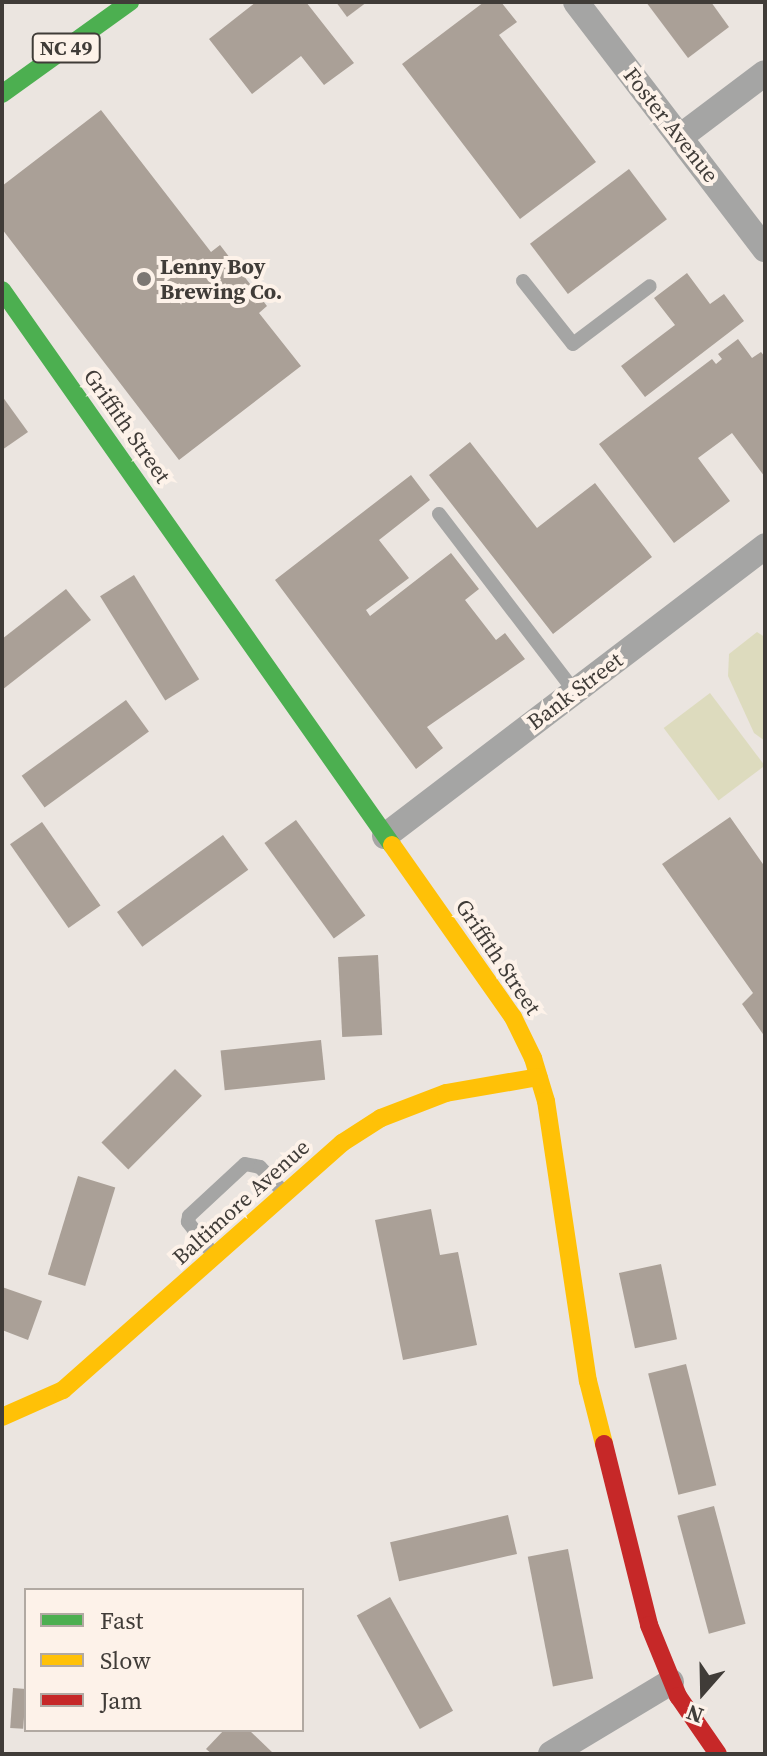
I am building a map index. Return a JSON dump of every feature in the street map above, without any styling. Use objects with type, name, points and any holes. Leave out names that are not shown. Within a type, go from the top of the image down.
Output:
[{"type":"street","name":"NC 49","points":[[2,94],[130,2]]},
{"type":"street","name":"Foster Avenue","points":[[576,2],[765,249]]},
{"type":"street","points":[[680,137],[765,73]]},
{"type":"street","name":"Griffith Street","points":[[2,291],[513,1017],[539,1077],[588,1381],[649,1625],[671,1682],[718,1754]]},
{"type":"street","name":"Bank Street","points":[[385,836],[765,546]]},
{"type":"street","name":"Baltimore Avenue","points":[[2,1417],[63,1390],[216,1258],[342,1143],[402,1108],[446,1093],[539,1077]]},
{"type":"street","points":[[551,1754],[671,1682]]},
{"type":"lane","points":[[523,281],[573,344],[650,286]]},
{"type":"lane","points":[[439,514],[575,692]]},
{"type":"lane","points":[[216,1258],[188,1222],[194,1211],[245,1164],[260,1167],[285,1194]]},
{"type":"shaded area","points":[[757,632],[765,637],[765,741],[754,733],[728,676],[729,654]]},
{"type":"shaded area","points":[[710,693],[765,766],[718,801],[664,728]]},
{"type":"building","points":[[256,2],[306,2],[354,63],[324,85],[301,56],[252,94],[209,39]]},
{"type":"building","points":[[336,2],[367,2],[347,17]]},
{"type":"building","points":[[484,2],[501,2],[517,22],[499,35],[596,162],[520,219],[402,64]]},
{"type":"building","points":[[646,2],[711,2],[729,27],[688,58]]},
{"type":"building","name":"Lenny Boy Brewing Co.","points":[[101,110],[211,252],[220,245],[267,306],[259,313],[301,366],[179,460],[2,229],[2,186]]},
{"type":"building","points":[[629,169],[667,219],[568,294],[530,244]]},
{"type":"building","points":[[687,273],[710,304],[724,294],[744,321],[645,397],[621,366],[675,325],[654,298]]},
{"type":"building","points":[[738,339],[752,358],[761,352],[765,357],[765,477],[732,433],[698,458],[730,501],[674,543],[599,444],[712,359],[716,364],[722,359],[718,354]]},
{"type":"building","points":[[2,396],[28,432],[2,450]]},
{"type":"building","points":[[470,442],[537,528],[595,483],[652,557],[553,634],[429,475]]},
{"type":"building","points":[[411,475],[430,500],[379,540],[409,578],[366,610],[370,616],[451,553],[479,589],[465,600],[496,640],[505,633],[525,659],[427,727],[443,748],[416,769],[275,580]]},
{"type":"building","points":[[134,575],[199,679],[165,701],[100,596]]},
{"type":"building","points":[[66,589],[91,620],[2,690],[2,639]]},
{"type":"building","points":[[126,700],[149,732],[45,807],[22,776]]},
{"type":"building","points":[[730,817],[765,867],[765,1037],[742,1004],[753,993],[662,864]]},
{"type":"building","points":[[296,820],[365,915],[334,938],[264,843]]},
{"type":"building","points":[[42,822],[101,906],[69,928],[10,844]]},
{"type":"building","points":[[223,835],[248,870],[142,947],[117,912]]},
{"type":"building","points":[[378,955],[382,1035],[342,1037],[338,957]]},
{"type":"building","points":[[321,1040],[325,1080],[225,1090],[221,1051]]},
{"type":"building","points":[[175,1069],[202,1096],[128,1169],[101,1143]]},
{"type":"building","points":[[78,1176],[115,1187],[85,1286],[48,1274]]},
{"type":"building","points":[[431,1209],[440,1255],[458,1252],[477,1345],[403,1360],[375,1220]]},
{"type":"building","points":[[661,1264],[677,1339],[635,1348],[619,1273]]},
{"type":"building","points":[[2,1287],[42,1301],[28,1340],[2,1330]]},
{"type":"building","points":[[686,1364],[716,1485],[678,1495],[648,1373]]},
{"type":"building","points":[[714,1506],[746,1624],[709,1634],[677,1516]]},
{"type":"building","points":[[508,1515],[517,1554],[399,1581],[390,1542]]},
{"type":"building","points":[[568,1549],[593,1679],[553,1686],[528,1557]]},
{"type":"building","points":[[390,1597],[453,1711],[420,1729],[357,1615]]},
{"type":"building","points":[[13,1688],[24,1689],[23,1729],[10,1728]]},
{"type":"building","points":[[222,1732],[251,1732],[274,1754],[212,1754],[206,1749]]},
{"type":"traffic: fast","points":[[2,94],[130,2]]},
{"type":"traffic: fast","points":[[2,290],[392,845]]},
{"type":"traffic: slow","points":[[392,845],[513,1017],[533,1058],[546,1101],[588,1381],[604,1444]]},
{"type":"traffic: slow","points":[[2,1417],[63,1390],[342,1143],[381,1118],[446,1093],[539,1077]]},
{"type":"traffic: jam","points":[[604,1444],[649,1625],[678,1696],[718,1754]]},
{"type":"place","name":"Lenny Boy Brewing Co.","points":[[144,279]]}]
